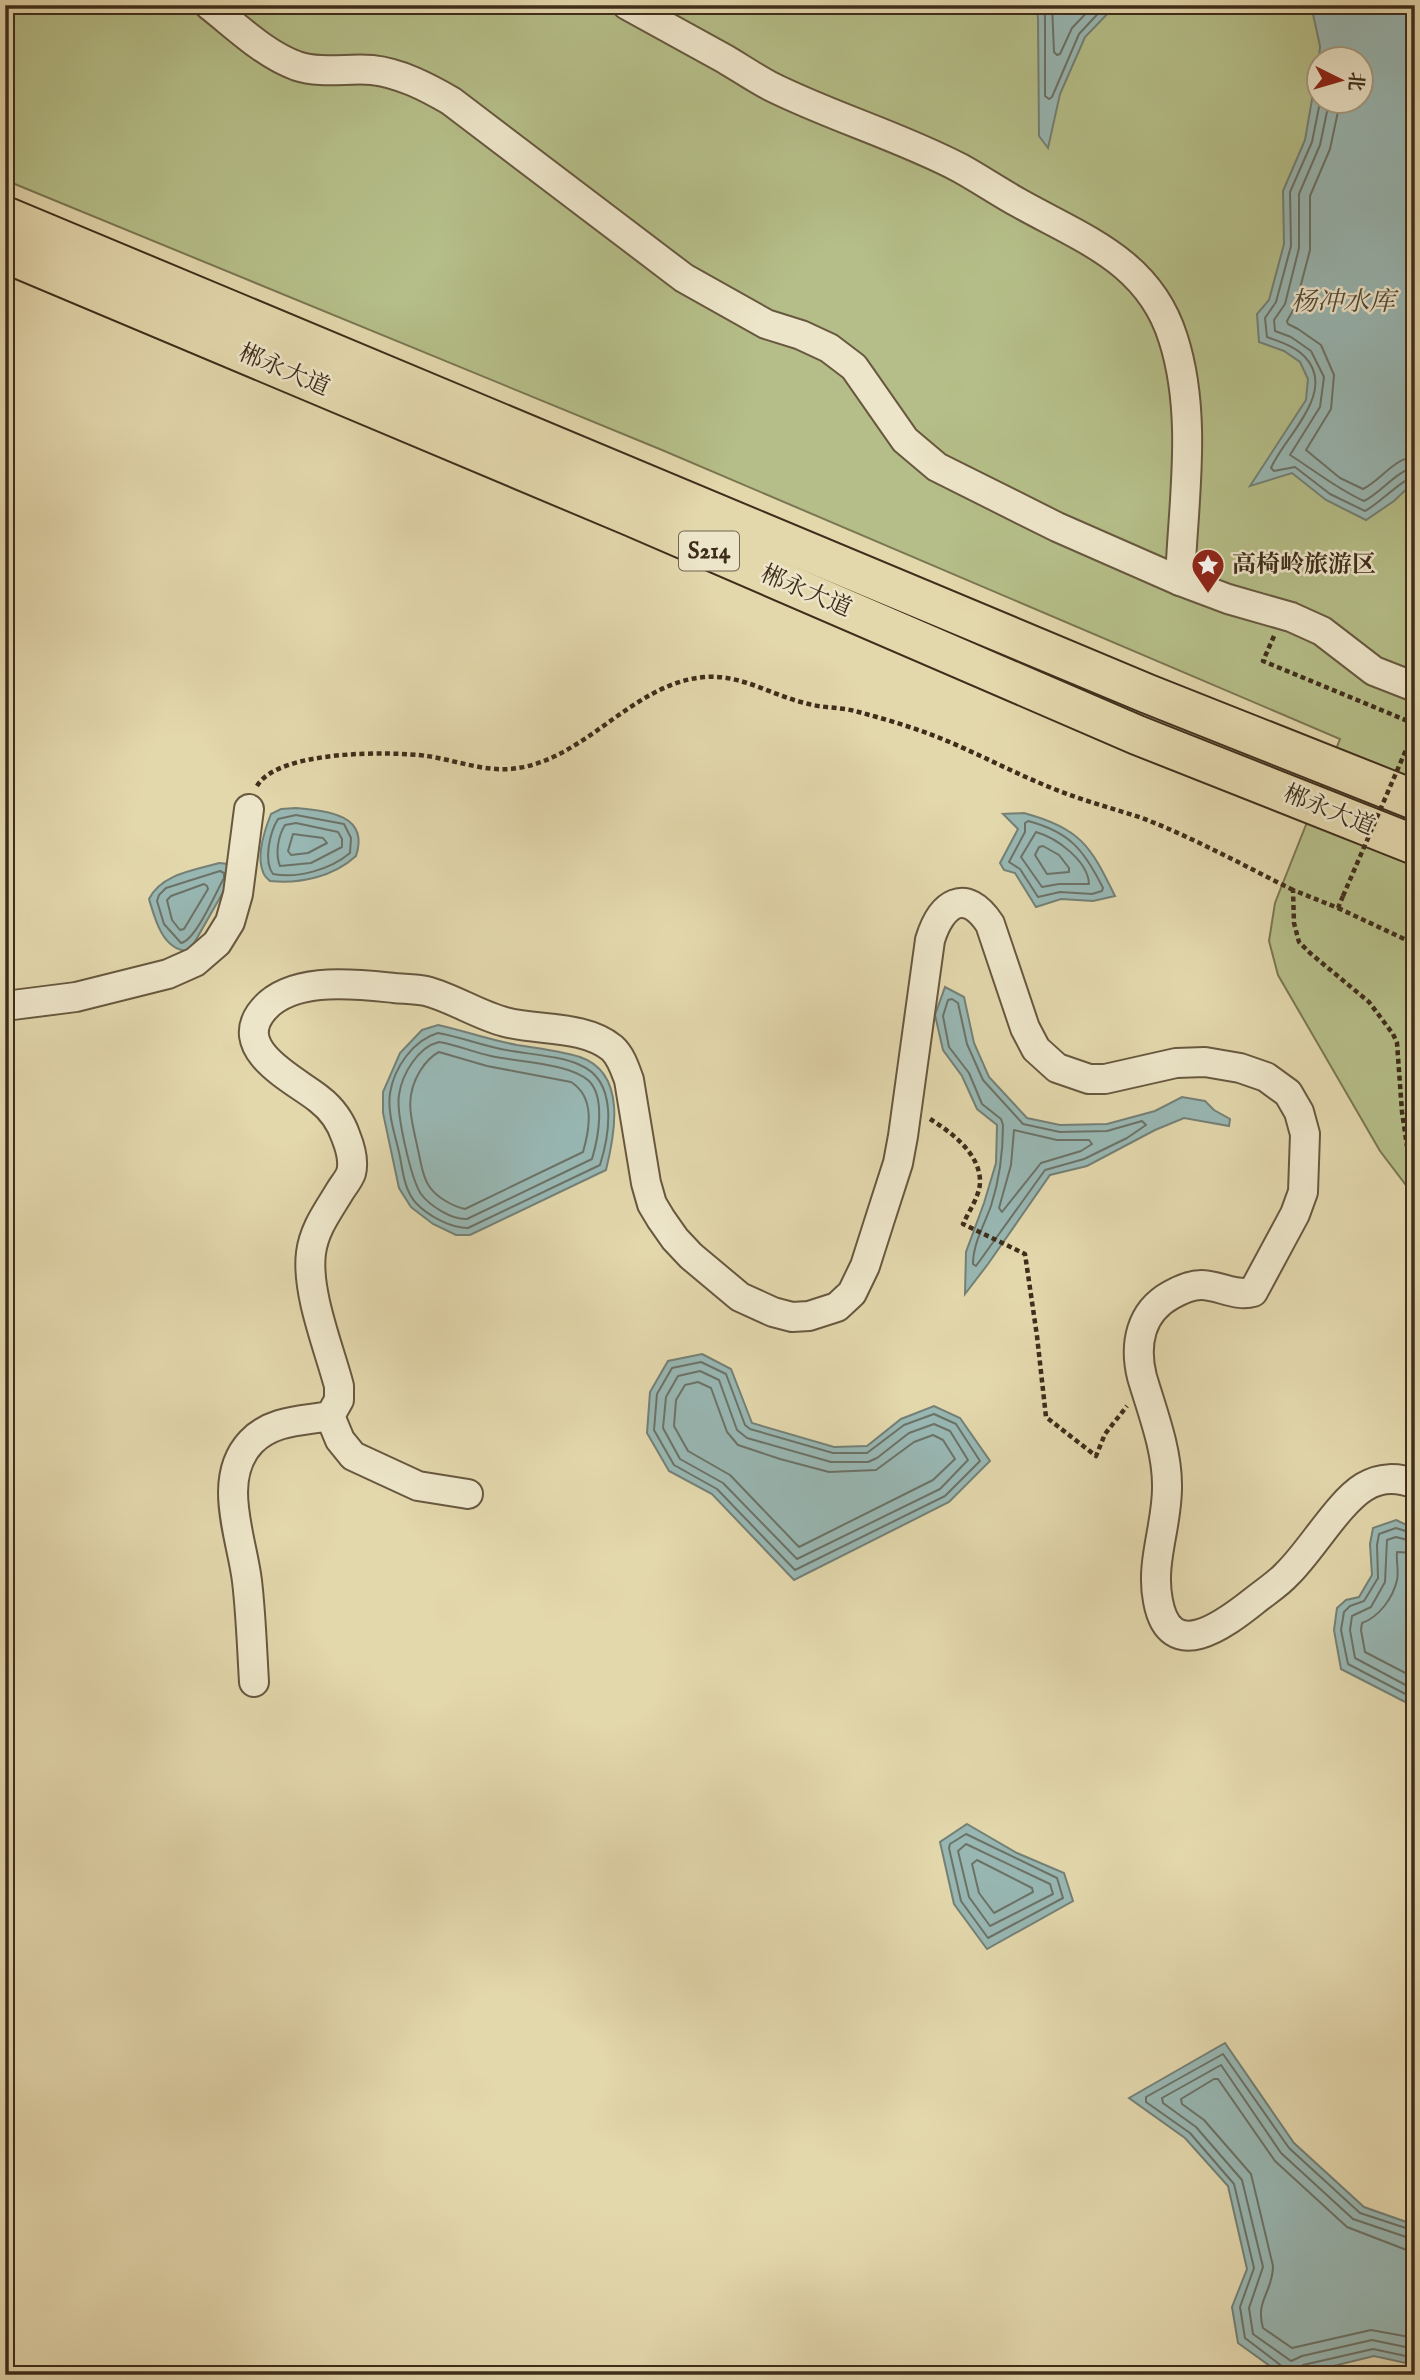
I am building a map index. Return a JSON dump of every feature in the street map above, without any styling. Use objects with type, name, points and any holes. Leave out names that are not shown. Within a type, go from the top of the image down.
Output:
[{"type":"highway","name":"郴永大道","points":[[5,216],[1148,694],[1415,800]]},
{"type":"highway","name":"郴永大道","points":[[5,254],[630,516],[1137,735],[1415,845]]},
{"type":"street","points":[[209,5],[274,55],[298,66],[320,71],[373,70],[392,74],[425,86],[452,101],[684,278],[766,324],[801,335],[829,348],[853,367],[905,440],[937,467],[1057,527],[1180,581],[1227,599],[1284,615],[1322,631],[1374,671],[1415,687]]},
{"type":"street","points":[[627,5],[767,85],[959,168],[1085,237],[1127,266],[1148,289],[1163,313],[1173,338],[1180,370],[1186,420],[1180,581]]},
{"type":"street","points":[[5,1006],[76,997],[168,974],[195,962],[217,943],[230,922],[239,894],[249,810]]},
{"type":"street","points":[[330,1416],[339,1400],[339,1387],[310,1280],[311,1252],[319,1224],[351,1172],[351,1149],[341,1122],[320,1100],[290,1081],[257,1047],[255,1029],[260,1014],[291,990],[321,985],[365,985],[426,991],[505,1022],[566,1031],[597,1040],[613,1049],[624,1065],[629,1080],[646,1183],[652,1204],[661,1219],[691,1256],[740,1297],[773,1312],[792,1317],[809,1316],[837,1307],[852,1293],[864,1266],[894,1174],[908,1106],[930,940],[935,922],[945,908],[971,904],[982,912],[990,924],[1025,1028],[1036,1049],[1057,1068],[1089,1079],[1105,1079],[1175,1063],[1205,1062],[1240,1068],[1266,1077],[1288,1094],[1299,1112],[1305,1134],[1303,1192],[1253,1292],[1244,1295],[1200,1285],[1183,1289],[1162,1300],[1147,1317],[1139,1336],[1138,1359],[1163,1454],[1167,1483],[1166,1519],[1156,1582],[1162,1618],[1172,1630],[1184,1635],[1199,1636],[1214,1630],[1287,1575],[1364,1486],[1392,1478],[1415,1484]]},
{"type":"street","points":[[330,1416],[340,1440],[353,1456],[418,1486],[468,1494]]},
{"type":"street","points":[[254,1682],[247,1580],[236,1526],[236,1466],[252,1441],[275,1426],[330,1416]]},
{"type":"path","points":[[1284,615],[1263,661],[1415,726],[1338,908]]},
{"type":"path","points":[[249,810],[254,792],[262,778],[280,768],[302,761],[388,752],[510,769],[545,760],[578,744],[636,702],[682,681],[706,677],[732,678],[805,703],[853,710],[934,736],[1063,792],[1143,819],[1201,844],[1293,890],[1415,944]]},
{"type":"path","points":[[1293,890],[1294,923],[1299,942],[1369,1002],[1393,1034],[1397,1043],[1402,1112],[1408,1146],[1415,1158]]},
{"type":"path","points":[[908,1106],[948,1131],[967,1150],[975,1164],[980,1181],[963,1224],[1025,1254],[1046,1417],[1096,1456],[1105,1434],[1121,1412],[1146,1390]]},
{"type":"green space","name":"高椅岭旅游区","points":[[5,5],[1415,5],[1415,1197],[1380,1151],[1278,975],[1269,941],[1275,903],[1340,739],[662,450],[5,180]]},
{"type":"water","points":[[1036,5],[1116,5],[1085,37],[1060,94],[1048,148],[1039,136]]},
{"type":"water","name":"杨冲水库","points":[[1311,5],[1415,5],[1415,481],[1394,501],[1366,520],[1326,500],[1292,473],[1250,486],[1306,400],[1308,379],[1300,362],[1284,351],[1259,342],[1257,314],[1269,300],[1284,244],[1283,191],[1305,140],[1309,116],[1374,116],[1374,46],[1320,46]]},
{"type":"water","points":[[296,808],[332,813],[351,823],[357,831],[359,842],[356,856],[337,869],[316,878],[270,881],[263,873],[260,858],[271,814],[281,809]]},
{"type":"water","points":[[1024,813],[1059,826],[1081,841],[1098,864],[1115,896],[1093,901],[1061,899],[1036,907],[1015,873],[1004,870],[1000,863],[1018,829],[1003,814]]},
{"type":"water","points":[[219,863],[228,864],[230,880],[193,945],[186,951],[178,949],[165,939],[149,899],[154,891],[170,878]]},
{"type":"water","points":[[945,987],[964,997],[974,1043],[989,1077],[1027,1118],[1060,1125],[1107,1124],[1155,1111],[1182,1097],[1205,1101],[1230,1119],[1229,1126],[1184,1118],[1155,1130],[1087,1166],[1050,1175],[965,1294],[966,1252],[996,1163],[997,1125],[977,1109],[962,1076],[943,1050],[935,1015]]},
{"type":"water","points":[[438,1025],[507,1043],[580,1057],[595,1065],[605,1076],[614,1106],[612,1139],[606,1170],[470,1235],[456,1235],[433,1224],[411,1207],[399,1188],[383,1113],[383,1092],[400,1053],[422,1030]]},
{"type":"water","points":[[702,1354],[731,1369],[752,1423],[834,1447],[867,1446],[901,1419],[934,1406],[960,1418],[990,1461],[949,1502],[794,1580],[712,1494],[669,1471],[647,1433],[650,1392],[668,1361]]},
{"type":"water","points":[[1396,1520],[1415,1529],[1415,1707],[1341,1669],[1334,1630],[1337,1608],[1346,1600],[1359,1597],[1372,1575],[1370,1544],[1373,1528]]},
{"type":"water","points":[[967,1824],[1017,1853],[1064,1873],[1073,1901],[987,1949],[954,1904],[940,1842]]},
{"type":"water","points":[[1225,2043],[1294,2143],[1364,2207],[1415,2225],[1415,2365],[1374,2356],[1317,2370],[1281,2374],[1238,2343],[1232,2307],[1247,2269],[1228,2186],[1185,2138],[1129,2098]]},
{"type":"place","name":"高椅岭旅游区","points":[[1208,595]]}]
